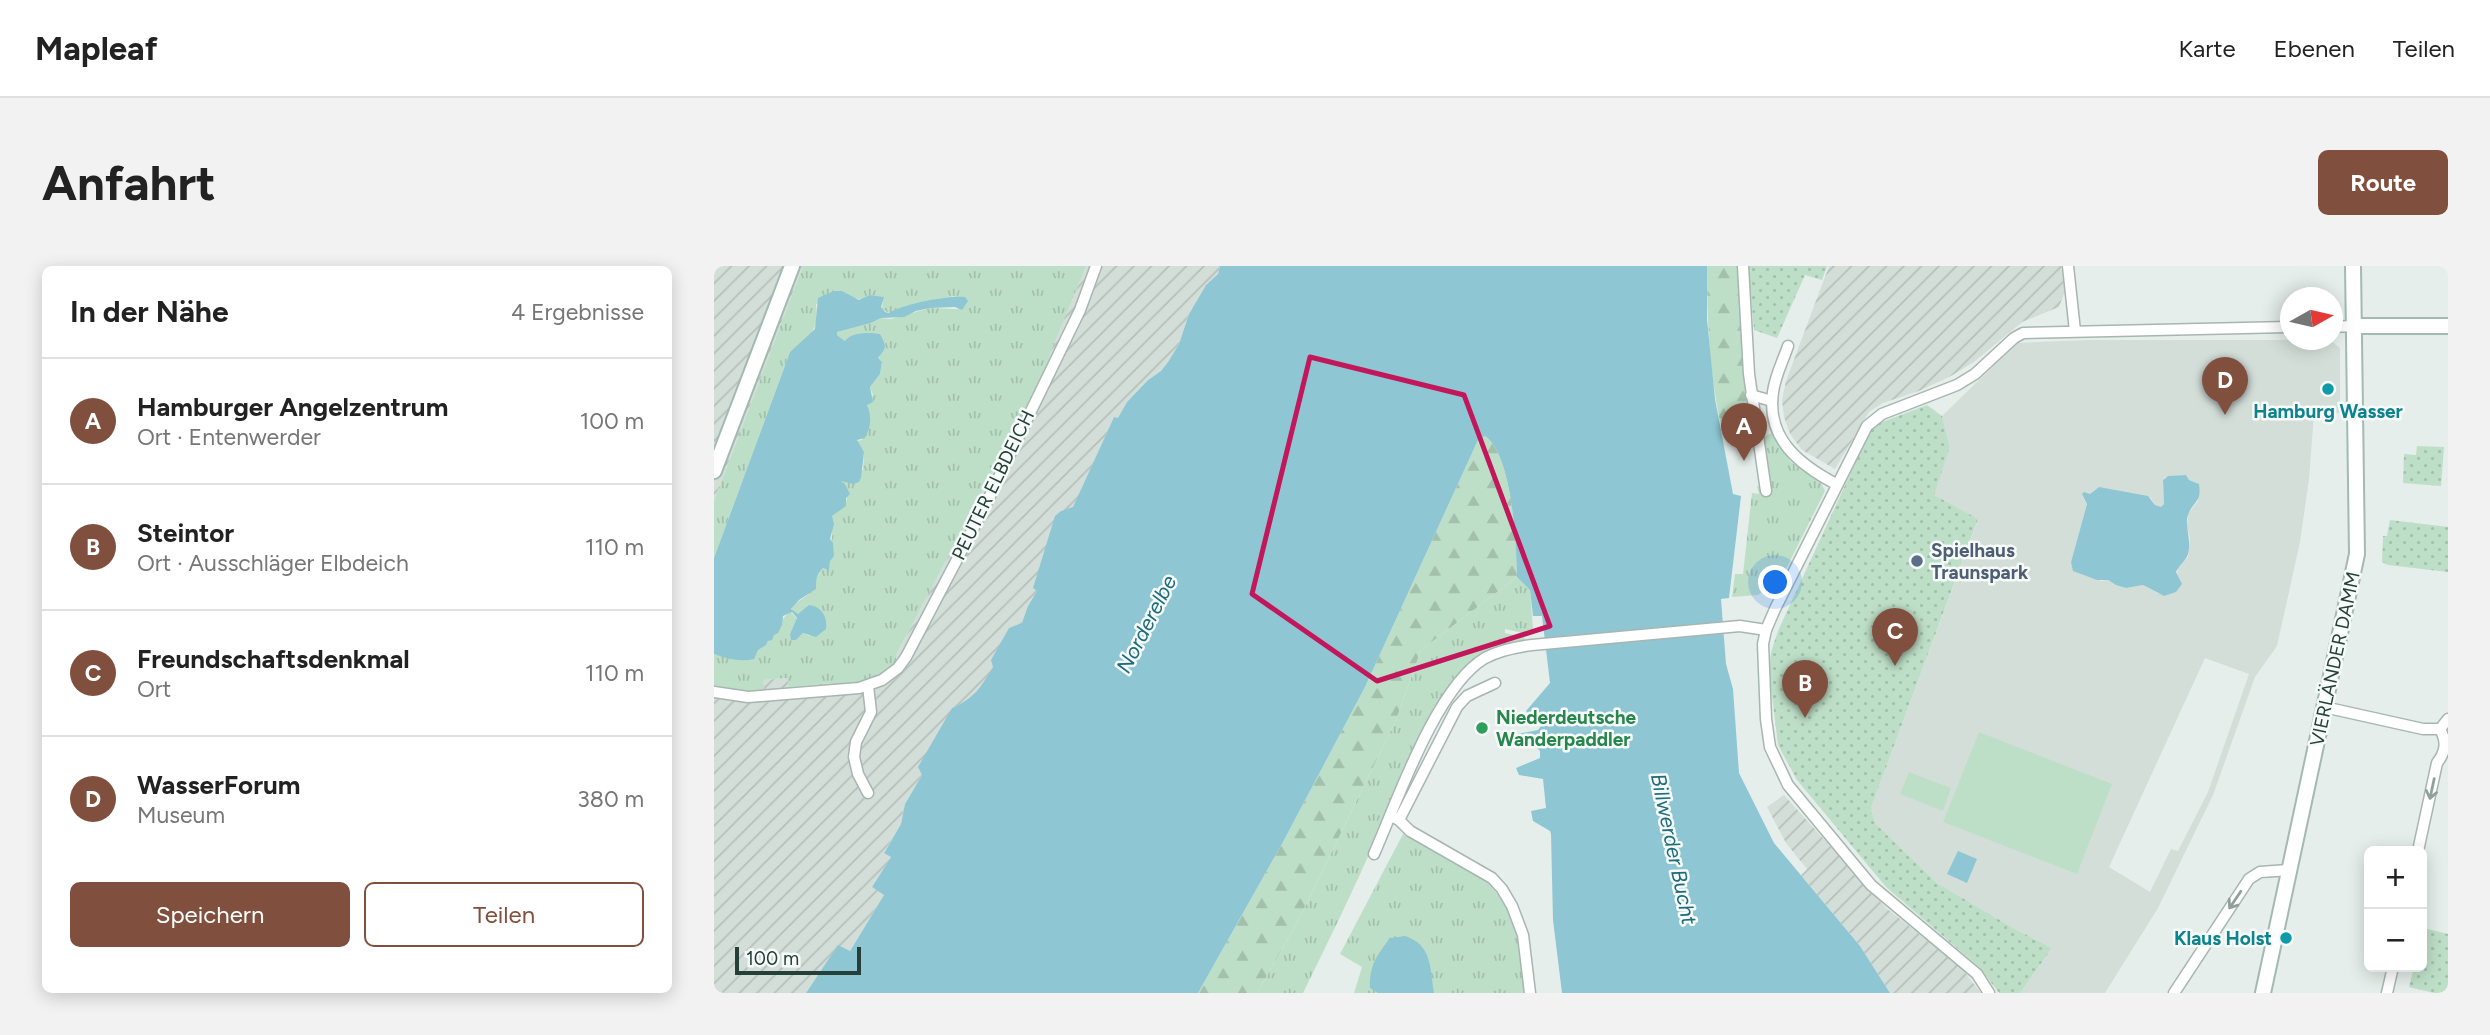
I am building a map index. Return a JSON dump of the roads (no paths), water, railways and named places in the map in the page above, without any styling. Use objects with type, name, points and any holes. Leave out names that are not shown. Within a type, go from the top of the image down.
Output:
[{"type":"street","points":[[714,471],[792,266]]},
{"type":"street","name":"PEUTER ELBDEICH","points":[[714,692],[736,696],[768,696],[868,686],[891,674],[906,657],[986,505],[1080,310],[1096,266]]},
{"type":"street","points":[[1743,266],[1751,394],[1766,491]]},
{"type":"street","points":[[2068,266],[2075,331]]},
{"type":"street","name":"VIERLÄNDER DAMM","points":[[2263,993],[2357,554],[2353,266]]},
{"type":"street","points":[[2343,327],[2448,326]]},
{"type":"street","points":[[1989,993],[1977,974],[1871,885],[1788,785],[1777,767],[1770,747],[1763,670],[1766,630],[1860,437],[1878,416],[1957,386],[2020,335],[2075,331],[2280,327]]},
{"type":"street","points":[[1788,346],[1775,382],[1772,401],[1777,428],[1791,453],[1807,468],[1836,484]]},
{"type":"street","points":[[1751,394],[1772,401]]},
{"type":"street","points":[[1395,818],[1398,792],[1446,701],[1462,677],[1478,663],[1499,652],[1517,647],[1724,628],[1750,626],[1766,630]]},
{"type":"street","points":[[1374,854],[1457,707],[1467,696],[1495,683]]},
{"type":"street","points":[[867,793],[854,757],[856,742],[871,712],[868,686]]},
{"type":"street","points":[[2325,707],[2423,729],[2440,729],[2448,719]]},
{"type":"street","points":[[2419,846],[2437,763],[2444,752],[2445,743],[2440,729]]},
{"type":"street","points":[[1395,818],[1410,831],[1498,883],[1512,906],[1523,935],[1530,993]]},
{"type":"street","points":[[2174,993],[2249,879],[2260,872],[2290,870]]},
{"type":"street","points":[[2387,993],[2392,972]]},
{"type":"water","points":[[1220,266],[1707,266],[1707,319],[1715,399],[1733,494],[1741,496],[1729,598],[1721,599],[1726,664],[1733,689],[1739,773],[1774,843],[1860,946],[1890,993],[1562,993],[1553,920],[1551,834],[1533,821],[1531,811],[1546,808],[1543,779],[1519,775],[1516,768],[1540,758],[1540,751],[1535,746],[1511,744],[1512,735],[1538,730],[1541,726],[1526,711],[1550,683],[1542,616],[1533,616],[1530,590],[1517,577],[1514,523],[1507,481],[1502,462],[1485,436],[1478,440],[1365,687],[1283,842],[1198,993],[806,993],[838,945],[850,951],[884,895],[872,887],[891,857],[884,853],[901,824],[905,804],[922,775],[918,767],[952,708],[976,692],[985,681],[993,667],[991,660],[1009,628],[1022,623],[1037,591],[1033,588],[1055,516],[1073,507],[1114,417],[1118,418],[1127,402],[1168,362],[1179,344],[1189,314],[1206,285],[1218,274]]},
{"type":"water","points":[[834,291],[842,291],[859,300],[870,295],[884,297],[881,307],[889,313],[904,306],[937,299],[965,297],[968,301],[962,310],[955,307],[930,308],[904,317],[881,318],[837,332],[845,341],[856,334],[880,334],[885,347],[878,358],[882,362],[880,374],[870,387],[873,402],[867,405],[869,430],[865,438],[857,440],[864,452],[861,478],[853,484],[841,481],[850,494],[846,498],[846,506],[832,516],[834,524],[830,539],[834,556],[829,570],[823,568],[817,578],[816,589],[791,609],[798,614],[809,605],[817,607],[825,616],[826,629],[816,637],[803,633],[796,640],[791,640],[790,634],[797,618],[792,612],[783,616],[778,633],[758,650],[754,659],[739,660],[714,654],[714,558],[790,352],[815,329],[818,298]]},
{"type":"water","points":[[2186,475],[2189,480],[2199,484],[2199,495],[2187,519],[2189,549],[2176,572],[2182,584],[2176,592],[2164,596],[2143,585],[2126,588],[2108,580],[2097,580],[2073,571],[2071,562],[2087,504],[2082,494],[2084,492],[2090,494],[2099,487],[2148,496],[2155,505],[2161,507],[2164,504],[2163,480],[2168,476]]},
{"type":"water","points":[[1958,851],[1977,859],[1967,883],[1947,874]]},
{"type":"water","points":[[1405,936],[1414,940],[1425,951],[1434,993],[1378,993],[1370,988],[1372,967],[1381,950],[1390,938]]},
{"type":"place","name":"Hamburg Wasser","points":[[2328,389]]},
{"type":"place","name":"WasserForum","points":[[2225,415]]},
{"type":"place","name":"Hamburger Angelzentrum","points":[[1744,461]]},
{"type":"place","name":"Spielhaus Traunspark","points":[[1917,561]]},
{"type":"place","name":"Freundschaftsdenkmal","points":[[1895,666]]},
{"type":"place","name":"Steintor","points":[[1805,718]]},
{"type":"place","name":"Niederdeutsche Wanderpaddler","points":[[1482,728]]},
{"type":"place","name":"Klaus Holst","points":[[2286,938]]},
{"type":"water label","name":"Norderelbe","points":[[1146,624]]},
{"type":"water label","name":"Billwerder Bucht","points":[[1674,849]]}]
